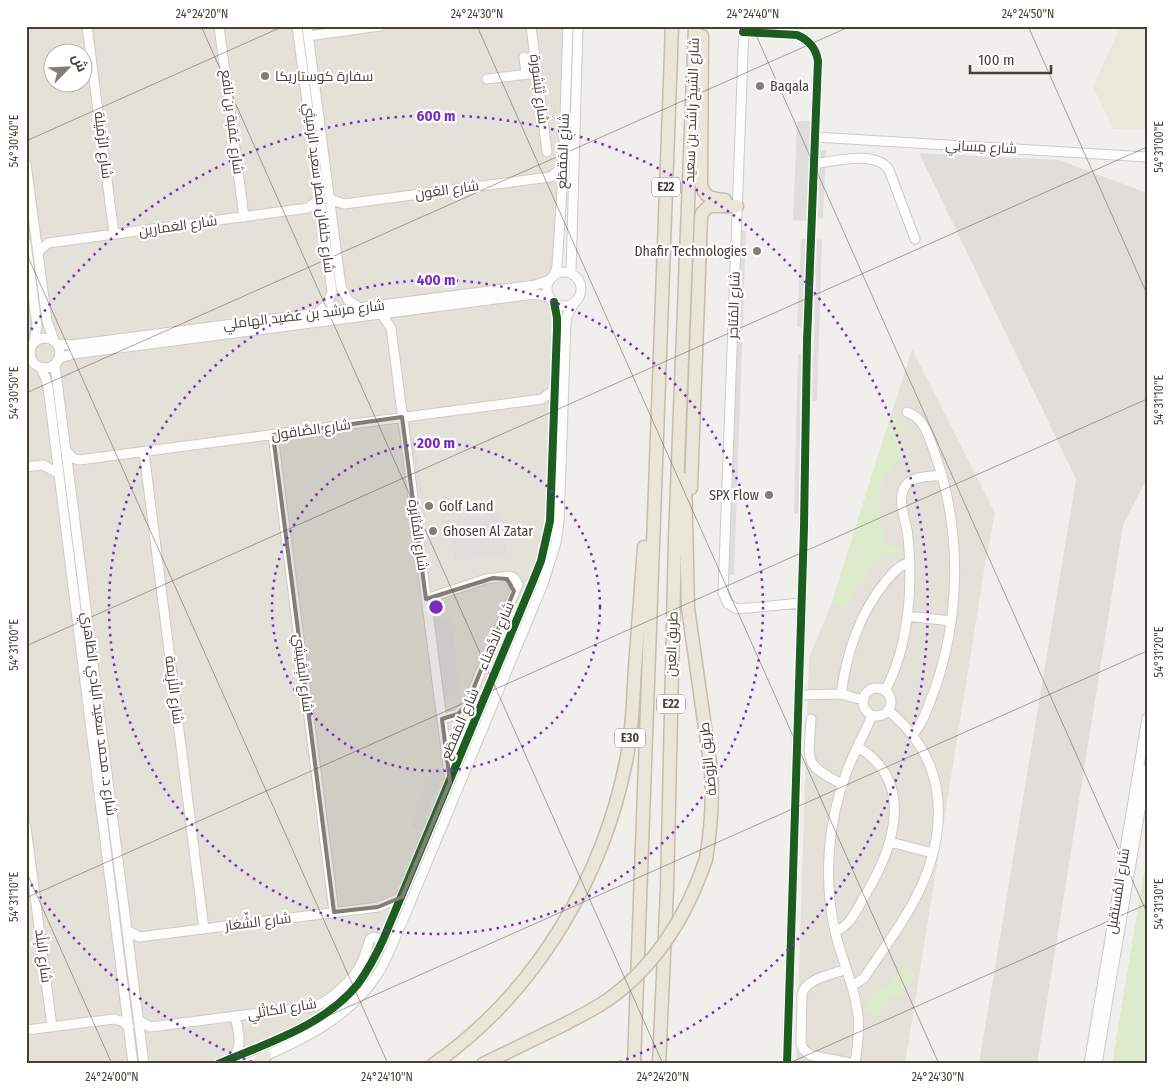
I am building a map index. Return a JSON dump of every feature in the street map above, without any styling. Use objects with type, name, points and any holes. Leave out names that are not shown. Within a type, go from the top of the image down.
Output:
[{"type":"highway","points":[[666,26],[670,64]]},
{"type":"highway","name":"شارع الشيخ راشد بن سعيد","points":[[660,348],[672,26]]},
{"type":"highway","name":"شارع الشيخ راشد بن سعيد","points":[[683,344],[695,26]]},
{"type":"highway","points":[[702,26],[702,188],[712,198],[738,203]]},
{"type":"highway","points":[[687,578],[701,218],[704,209],[709,206],[738,203]]},
{"type":"highway","name":"طريق الرَّوضة","points":[[483,1064],[565,1024],[608,1000],[640,973],[668,939],[686,911],[706,859],[712,817],[712,786],[693,647],[687,578],[683,344]]},
{"type":"highway","name":"طريق العين","points":[[659,1064],[667,889],[675,549],[683,344]]},
{"type":"highway","name":"طريق العين","points":[[634,1064],[660,348]]},
{"type":"highway","name":"E30","points":[[434,1064],[478,1028],[505,1002],[551,943],[582,891],[613,814],[623,779],[630,738],[660,348]]},
{"type":"street","name":"شارع الرِّمَيلة","points":[[87,26],[114,234]]},
{"type":"street","name":"شارع عُقبة بن نافع","points":[[219,26],[244,217]]},
{"type":"street","name":"شارع خلفان مطر سعيد الرميثي","points":[[298,26],[320,198],[327,214],[335,278],[330,299],[322,310],[316,314]]},
{"type":"street","name":"شارع خلفان مطر سعيد الرميثي","points":[[307,26],[330,199],[327,214]]},
{"type":"street","points":[[308,36],[380,26]]},
{"type":"street","name":"شارع تَبْشورة","points":[[530,26],[547,152]]},
{"type":"street","points":[[568,26],[570,44],[569,95],[572,97],[576,92]]},
{"type":"street","name":"شارع المَقطَع","points":[[552,278],[557,266],[568,26]]},
{"type":"street","name":"شارع المَقطَع","points":[[571,274],[578,26]]},
{"type":"street","points":[[744,29],[797,35],[813,47],[818,61],[807,341],[802,603],[787,1064]]},
{"type":"street","name":"شارع المُتاجر","points":[[744,29],[723,593],[728,604],[738,609],[802,603]]},
{"type":"street","points":[[524,57],[526,74]]},
{"type":"street","points":[[488,79],[537,72]]},
{"type":"street","name":"شارع مِسانِي","points":[[815,138],[1015,148],[1147,158]]},
{"type":"street","points":[[814,164],[863,158],[883,163],[889,170],[915,239]]},
{"type":"street","points":[[550,177],[558,171],[563,162]]},
{"type":"street","points":[[26,164],[29,206],[36,237],[47,321],[60,348],[58,361],[51,367],[34,364],[30,353],[30,347],[37,326],[26,243]]},
{"type":"street","points":[[550,177],[558,180],[562,185]]},
{"type":"street","name":"شارع العُون","points":[[327,214],[344,204],[550,177]]},
{"type":"street","points":[[308,208],[320,198]]},
{"type":"street","name":"شارع العُون","points":[[330,199],[344,204]]},
{"type":"street","name":"شارع العَمارين","points":[[48,243],[308,208]]},
{"type":"street","points":[[308,208],[327,214]]},
{"type":"street","points":[[36,237],[48,243],[38,252]]},
{"type":"street","points":[[565,272],[571,274],[580,282],[581,288],[578,299],[574,303],[564,306],[552,300],[548,289],[552,278],[565,272]]},
{"type":"street","name":"شارع خلفان مطر سعيد الرميثي","points":[[335,278],[344,294],[360,308]]},
{"type":"street","name":"شارع مرشد بن عضيد الهاملي","points":[[56,342],[72,345],[316,314],[536,285],[552,278]]},
{"type":"street","name":"شارع مرشد بن عضيد الهاملي","points":[[58,361],[73,354],[535,294],[552,300]]},
{"type":"street","name":"شارع المَقطَع","points":[[247,1064],[338,1004],[366,973],[384,940],[541,561],[547,540],[552,492],[558,318],[552,300]]},
{"type":"street","name":"شارع المَقطَع","points":[[218,1064],[234,1057],[260,1056],[325,1026],[344,1012],[366,989],[384,963],[543,584],[556,543],[561,495],[566,323],[567,316],[574,303]]},
{"type":"street","points":[[390,328],[397,313]]},
{"type":"street","name":"شارع المُثابَرة","points":[[382,315],[390,328],[450,782]]},
{"type":"street","points":[[30,347],[42,338],[56,342]]},
{"type":"street","name":"شارع د. محمد سعيد البادي الظاهري","points":[[58,361],[66,451],[64,478]]},
{"type":"street","name":"شارع د. محمد سعيد البادي الظاهري","points":[[34,364],[46,380],[56,452],[64,478],[123,925],[126,1007],[134,1064]]},
{"type":"street","points":[[554,410],[542,399],[555,389]]},
{"type":"street","name":"شارع الصَّاقول","points":[[79,460],[542,399]]},
{"type":"street","points":[[907,412],[916,416],[922,423],[942,475],[954,547],[955,574],[951,621],[937,682],[920,726],[913,734]]},
{"type":"street","name":"شارع البِقَيشِي","points":[[272,435],[334,912]]},
{"type":"street","points":[[66,451],[73,458],[79,460]]},
{"type":"street","points":[[26,467],[43,465],[56,452]]},
{"type":"street","name":"شارع اللِّزِيمة","points":[[144,452],[204,929]]},
{"type":"street","points":[[43,465],[64,478],[74,463],[79,460]]},
{"type":"street","points":[[884,691],[899,652],[907,616],[910,562],[908,536],[902,504],[903,490],[906,484],[917,478],[942,475]]},
{"type":"street","points":[[841,694],[849,650],[862,618],[888,579],[900,566],[910,562]]},
{"type":"street","name":"شارع الدَّهناء","points":[[426,599],[478,581],[510,576],[516,579],[518,586],[467,704],[458,714],[442,719]]},
{"type":"street","points":[[907,616],[951,621]]},
{"type":"street","points":[[498,666],[501,666],[506,672]]},
{"type":"street","points":[[874,689],[884,691],[890,700],[888,710],[883,715],[872,716],[864,708],[863,700],[867,693],[874,689]]},
{"type":"street","points":[[799,695],[841,694],[863,700]]},
{"type":"street","points":[[852,986],[864,978],[901,923],[924,881],[933,853],[938,822],[938,791],[929,762],[913,734],[888,710]]},
{"type":"street","points":[[846,970],[809,983],[803,989],[800,1043],[803,1049],[810,1055],[855,1064],[859,1025],[857,1007],[835,931],[829,893],[829,862],[833,824],[842,784],[872,716]]},
{"type":"street","name":"شارع المُستقبل","points":[[1089,1064],[1147,718]]},
{"type":"street","points":[[811,719],[809,753],[812,764],[822,774],[842,784]]},
{"type":"street","points":[[445,742],[455,746],[465,744]]},
{"type":"street","points":[[835,931],[845,926],[852,918],[879,871],[890,842],[894,824],[894,803],[890,784],[875,760],[858,747]]},
{"type":"street","name":"شارع المُستقبل","points":[[1097,1064],[1147,769]]},
{"type":"street","name":"شارع البِلْد","points":[[26,827],[52,1027]]},
{"type":"street","points":[[890,842],[933,853]]},
{"type":"street","points":[[423,847],[422,857],[426,859],[429,857]]},
{"type":"street","name":"شارع الشِّغار","points":[[139,937],[378,907],[402,897]]},
{"type":"street","points":[[378,907],[388,913],[392,920]]},
{"type":"street","points":[[123,925],[139,937],[129,948]]},
{"type":"street","name":"شارع د. محمد سعيد البادي الظاهري","points":[[123,925],[129,948],[144,1064]]},
{"type":"street","name":"شارع الكاتْلي","points":[[150,1027],[310,1007],[325,1002],[357,970],[370,939],[374,937],[384,940]]},
{"type":"street","points":[[114,1019],[123,1013],[126,1007]]},
{"type":"street","name":"شارع الكاتْلي","points":[[234,1057],[240,1040],[235,1016]]},
{"type":"street","points":[[26,1030],[114,1019],[124,1022],[129,1027]]},
{"type":"street","points":[[138,1020],[150,1027],[140,1038]]},
{"type":"street","name":"شارع الكاتْلي","points":[[240,1040],[260,1056]]},
{"type":"highlighted area","points":[[402,417],[426,599],[493,578],[507,579],[514,591],[467,704],[458,714],[442,719],[450,782],[402,897],[378,907],[334,912],[273,435]]},
{"type":"shaded area","points":[[26,26],[564,26],[555,265],[551,274],[551,435],[542,547],[477,709],[377,948],[361,975],[339,1000],[301,1025],[209,1064],[26,1064]]},
{"type":"shaded area","points":[[1121,26],[1147,26],[1147,130],[1113,129],[1093,86]]},
{"type":"shaded area","points":[[797,121],[811,121],[807,221],[793,220]]},
{"type":"shaded area","points":[[820,150],[826,151],[823,218],[818,218]]},
{"type":"shaded area","points":[[919,153],[1059,160],[1147,193],[1147,478],[1123,525],[1037,1064],[979,1064],[1076,479]]},
{"type":"shaded area","points":[[741,231],[746,231],[734,575],[729,575]]},
{"type":"shaded area","points":[[801,239],[807,239],[804,328],[797,327]]},
{"type":"shaded area","points":[[817,239],[822,240],[817,401],[812,401]]},
{"type":"shaded area","points":[[912,349],[995,513],[905,1064],[796,1064],[809,658],[832,602]]},
{"type":"shaded area","points":[[798,354],[804,354],[800,513],[794,513]]},
{"type":"shaded area","points":[[415,438],[429,547],[423,548],[410,439]]},
{"type":"shaded area","points":[[501,513],[506,555],[454,561],[448,519]]},
{"type":"shaded area","points":[[443,610],[444,619],[451,618],[460,694],[443,696],[433,612]]},
{"type":"shaded area","points":[[432,767],[443,771],[421,830],[411,827]]},
{"type":"green space","points":[[892,412],[899,423],[906,428],[900,441],[903,455],[886,475],[882,485],[879,506],[880,518],[884,543],[888,546],[907,548],[907,554],[884,552],[867,571],[844,608],[832,602]]},
{"type":"green space","points":[[1147,859],[1147,1064],[1112,1064],[1142,884]]},
{"type":"green space","points":[[904,966],[916,975],[899,998],[894,994],[876,1018],[864,1008],[881,985],[887,989]]},
{"type":"cycle path","points":[[743,32],[797,35],[811,45],[816,52],[818,61],[807,341],[804,527],[787,1064]]},
{"type":"cycle path","points":[[218,1064],[294,1032],[329,1011],[358,984],[383,940],[541,561],[550,521],[557,329],[554,302]]},
{"type":"place","name":"سفارة كوستاريكا","points":[[265,76]]},
{"type":"place","name":"Baqala","points":[[760,86]]},
{"type":"place","name":"Dhafir Technologies","points":[[757,251]]},
{"type":"place","name":"SPX Flow","points":[[769,495]]},
{"type":"place","name":"Golf Land","points":[[429,506]]},
{"type":"place","name":"Ghosen Al Zatar","points":[[433,531]]}]
